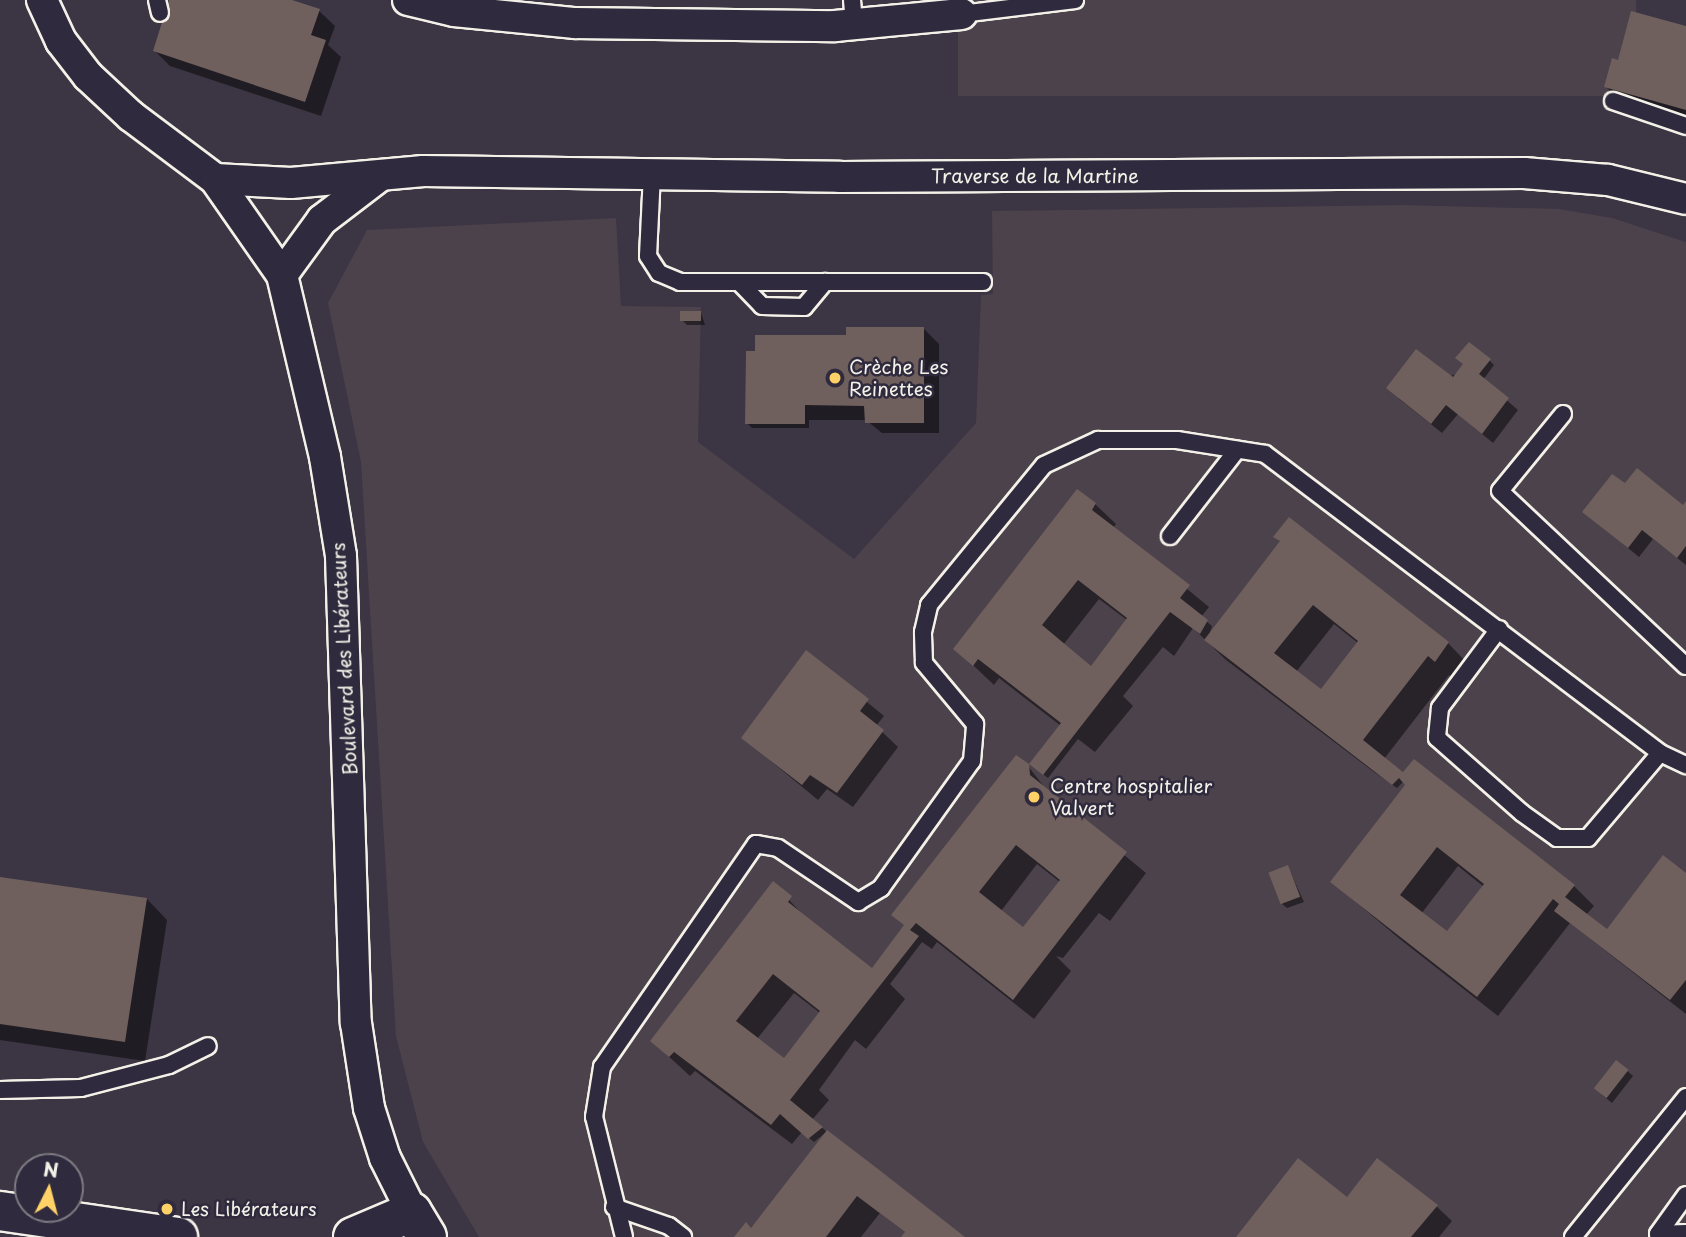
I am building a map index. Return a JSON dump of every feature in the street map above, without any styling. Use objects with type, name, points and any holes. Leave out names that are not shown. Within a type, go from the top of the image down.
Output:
[{"type":"street","name":"Boulevard des Libérateurs","points":[[41,0],[61,41],[88,76],[131,116],[215,179],[282,275],[325,457],[341,556],[356,1023],[369,1108],[384,1158],[419,1225]]},
{"type":"street","points":[[408,0],[454,10],[575,23],[853,12],[961,14]]},
{"type":"street","name":"Traverse de la Martine","points":[[215,179],[292,183],[423,171],[840,177],[1524,173],[1608,180],[1686,199]]},
{"type":"street","points":[[282,275],[322,220],[381,175]]},
{"type":"street","points":[[0,1211],[178,1237]]},
{"type":"street","points":[[353,1237],[419,1225]]},
{"type":"lane","points":[[961,14],[1075,0]]},
{"type":"lane","points":[[1613,101],[1686,126]]},
{"type":"lane","points":[[652,174],[648,256],[659,273],[680,282],[982,282]]},
{"type":"lane","points":[[739,282],[762,306],[804,307],[825,282]]},
{"type":"lane","points":[[1563,414],[1500,491],[1686,666]]},
{"type":"lane","points":[[624,1237],[614,1207],[594,1117],[602,1067],[756,844],[778,848],[858,902],[881,888],[972,761],[975,724],[924,663],[923,632],[929,605],[1044,465],[1098,440],[1177,440],[1265,454],[1660,753],[1686,765]]},
{"type":"lane","points":[[1170,536],[1237,450]]},
{"type":"lane","points":[[1499,629],[1440,708],[1437,738],[1522,813],[1557,838],[1588,838],[1660,753]]},
{"type":"lane","points":[[0,1090],[81,1088],[169,1065],[208,1046]]},
{"type":"lane","points":[[1573,1237],[1686,1097]]},
{"type":"lane","points":[[1686,1195],[1658,1234],[1686,1233]]},
{"type":"lane","points":[[614,1207],[669,1226],[683,1237]]},
{"type":"shaded area","points":[[958,0],[1636,0],[1636,96],[958,96]]},
{"type":"shaded area","name":"Centre hospitalier Valvert","points":[[1403,205],[1559,209],[1612,218],[1686,242],[1686,1237],[479,1237],[423,1142],[396,1036],[361,462],[328,303],[367,230],[616,218],[621,306],[701,307],[698,442],[854,559],[976,423],[981,295],[993,294],[992,211]]},
{"type":"building","points":[[169,0],[292,0],[320,9],[311,35],[326,40],[305,102],[153,51]]},
{"type":"building","points":[[1631,11],[1686,26],[1686,110],[1604,87],[1612,58],[1618,60]]},
{"type":"building","points":[[680,311],[701,311],[701,321],[680,321]]},
{"type":"building","name":"Crèche Les Reinettes","points":[[846,327],[924,327],[924,423],[865,423],[864,406],[805,405],[805,424],[745,424],[746,351],[755,351],[755,335],[846,335]]},
{"type":"building","points":[[1469,342],[1491,359],[1479,374],[1509,398],[1482,434],[1446,405],[1431,424],[1386,388],[1416,349],[1453,377],[1463,364],[1455,358]]},
{"type":"building","points":[[1637,468],[1683,505],[1686,501],[1686,546],[1677,558],[1642,530],[1628,548],[1582,512],[1612,474],[1625,483]]},
{"type":"building","points":[[1077,489],[1096,503],[1092,510],[1190,585],[1180,598],[1208,620],[1200,634],[1170,612],[1043,775],[1029,764],[1061,723],[978,659],[973,666],[953,649]],"holes":[[[1078,580],[1127,618],[1091,666],[1042,625]]]},
{"type":"building","points":[[1289,517],[1449,642],[1435,662],[1428,656],[1363,740],[1403,772],[1414,759],[1575,885],[1565,897],[1607,929],[1663,855],[1686,873],[1686,980],[1670,1000],[1554,911],[1559,904],[1553,899],[1477,997],[1330,882],[1405,785],[1399,778],[1392,785],[1204,640],[1280,541],[1273,537]],"holes":[[[1313,605],[1358,641],[1321,689],[1274,653]],[[1437,847],[1484,884],[1447,931],[1400,895]]]},
{"type":"building","points":[[806,650],[869,699],[860,711],[884,730],[837,793],[810,775],[802,785],[741,738]]},
{"type":"building","points":[[1016,755],[1029,764],[1030,775],[1127,852],[1013,1000],[916,923],[910,930],[919,936],[790,1100],[823,1127],[808,1139],[780,1114],[771,1125],[674,1052],[669,1057],[650,1041],[773,881],[792,896],[788,902],[872,968],[904,925],[891,915]],"holes":[[[1016,845],[1060,880],[1023,927],[979,892]],[[773,974],[820,1011],[784,1058],[736,1021]]]},
{"type":"building","points":[[1288,865],[1300,897],[1281,904],[1268,873]]},
{"type":"building","points":[[0,877],[147,898],[125,1042],[0,1024]]},
{"type":"building","points":[[1616,1060],[1629,1070],[1606,1098],[1594,1088]]},
{"type":"building","points":[[827,1130],[965,1237],[901,1237],[905,1232],[857,1196],[826,1237],[734,1237],[746,1222],[751,1228]]},
{"type":"building","points":[[1298,1158],[1347,1197],[1377,1158],[1438,1205],[1411,1237],[1236,1237]]},
{"type":"place","name":"Crèche Les Reinettes","points":[[835,378]]},
{"type":"place","name":"Centre hospitalier Valvert","points":[[1034,797]]},
{"type":"place","name":"Les Libérateurs","points":[[167,1209]]}]
